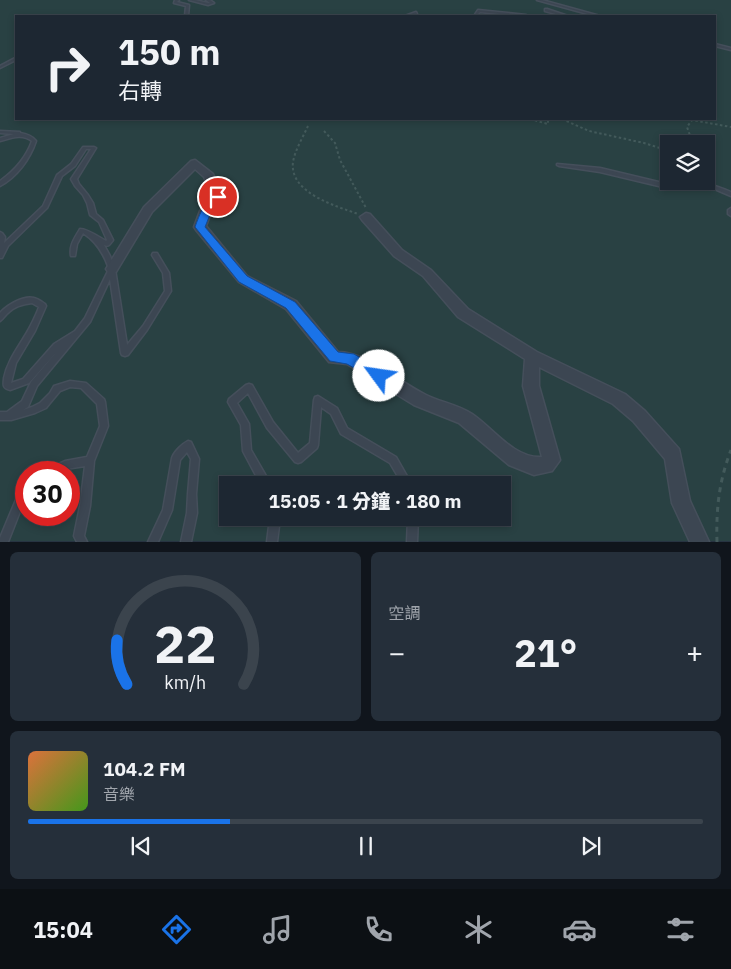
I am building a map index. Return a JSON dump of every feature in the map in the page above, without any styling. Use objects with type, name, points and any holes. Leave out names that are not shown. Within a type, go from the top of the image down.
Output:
[{"type":"street","points":[[112,270],[148,210],[195,164],[208,176],[218,197],[206,211],[200,227],[243,279],[290,305],[334,358],[350,358],[420,400],[465,418],[515,459],[534,466],[546,465],[551,460],[531,386],[532,356]]},
{"type":"street","points":[[366,217],[398,253],[427,273],[463,312],[532,356],[619,399],[639,416],[673,455],[681,502],[700,542]]},
{"type":"lane","points":[[177,0],[175,2],[188,6],[187,15]]},
{"type":"lane","points":[[191,0],[208,4],[212,3],[208,0]]},
{"type":"lane","points":[[539,0],[594,15]]},
{"type":"lane","points":[[546,10],[553,5]]},
{"type":"lane","points":[[546,10],[548,15]]},
{"type":"lane","points":[[546,10],[563,15]]},
{"type":"lane","points":[[475,15],[479,12],[513,15]]},
{"type":"lane","points":[[410,15],[416,13]]},
{"type":"lane","points":[[716,45],[731,49]]},
{"type":"lane","points":[[0,67],[15,60]]},
{"type":"lane","points":[[0,132],[22,133],[30,136],[34,141],[31,150],[14,173],[0,185]]},
{"type":"lane","points":[[0,140],[22,133]]},
{"type":"lane","points":[[0,256],[6,245],[45,207],[60,175],[73,165],[85,148],[94,148],[74,179],[76,185],[83,191],[91,204],[93,215],[101,221],[110,240],[107,244],[82,230],[74,244],[73,254]]},
{"type":"lane","points":[[559,165],[600,170],[660,184]]},
{"type":"lane","points":[[715,187],[731,194]]},
{"type":"lane","points":[[0,234],[2,237],[0,251]]},
{"type":"lane","points":[[94,236],[106,250],[112,270],[125,353],[145,328],[168,291],[166,273],[155,255]]},
{"type":"lane","points":[[4,416],[25,404],[34,384],[88,320],[112,270]]},
{"type":"lane","points":[[0,318],[4,312],[17,302],[33,300],[43,306],[31,331],[16,353],[8,378],[7,386],[10,388],[26,381],[57,346],[77,333]]},
{"type":"lane","points":[[4,416],[32,412],[48,402],[57,388],[70,384],[83,385],[100,402],[104,426],[90,461],[85,506],[79,536],[82,542]]},
{"type":"lane","points":[[261,476],[247,451],[245,424],[232,402],[250,387],[270,425],[298,459],[314,445],[318,400],[334,411],[344,431],[393,460],[403,476]]},
{"type":"lane","points":[[154,542],[167,510],[176,458],[188,445],[195,459],[192,513],[186,542]]},
{"type":"lane","points":[[80,463],[90,461]]},
{"type":"lane","points":[[3,542],[15,513]]},
{"type":"lane","points":[[272,542],[274,526]]},
{"type":"lane","points":[[412,542],[413,526]]},
{"type":"path","points":[[534,120],[548,124],[548,120]]},
{"type":"path","points":[[564,120],[588,131],[660,148]]},
{"type":"path","points":[[690,135],[687,127],[692,120],[731,127]]},
{"type":"path","points":[[308,126],[293,163],[293,175],[304,188],[325,202],[366,217],[367,209],[340,160],[335,142],[324,131]]},
{"type":"path","points":[[717,542],[716,499],[724,467],[731,450]]},
{"type":"green space","points":[[0,0],[731,0],[731,541],[0,541]]},
{"type":"route","points":[[218,197],[206,211],[200,227],[243,279],[290,305],[334,358],[350,358],[379,376]]}]
